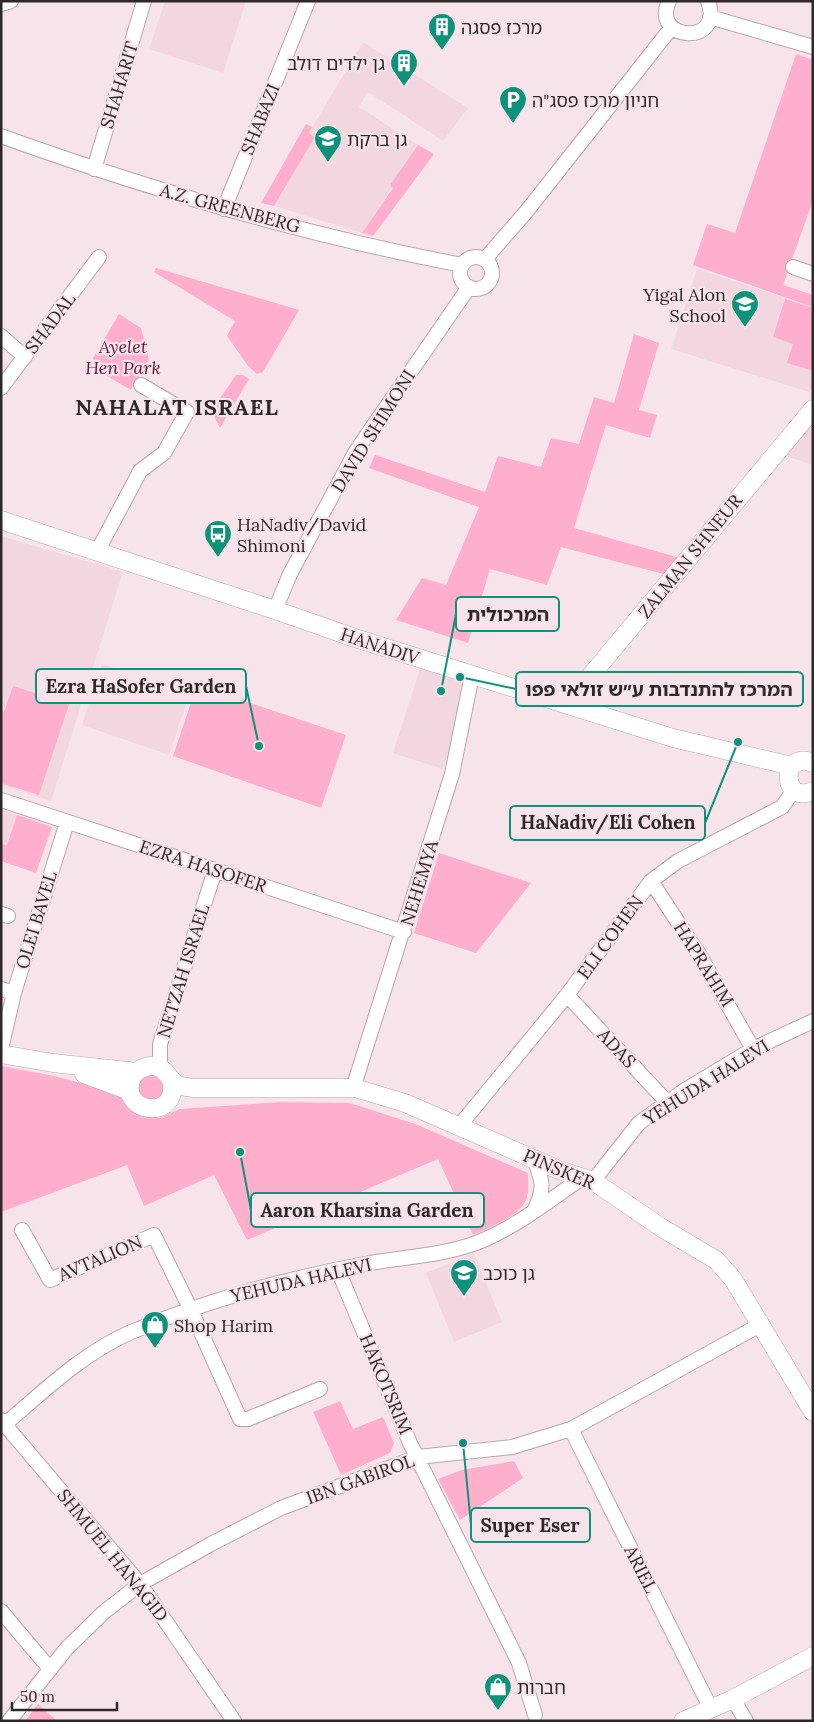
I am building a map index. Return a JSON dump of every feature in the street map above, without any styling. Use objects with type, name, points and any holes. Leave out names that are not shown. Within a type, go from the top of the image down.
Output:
[{"type":"street","points":[[1,4],[11,1]]},
{"type":"street","name":"SHAHARIT","points":[[94,169],[144,1]]},
{"type":"street","name":"SHABAZI","points":[[224,209],[308,1]]},
{"type":"street","points":[[669,1],[666,14],[672,27],[684,34],[691,34],[704,28],[710,17],[708,1]]},
{"type":"street","points":[[710,17],[813,47]]},
{"type":"street","points":[[485,259],[526,212],[672,27]]},
{"type":"street","name":"A.Z. GREENBERG","points":[[1,136],[94,169],[224,209],[462,265]]},
{"type":"street","name":"SHADAL","points":[[1,388],[99,257]]},
{"type":"street","points":[[472,257],[485,259],[492,272],[489,282],[481,288],[469,287],[461,278],[462,265],[472,257]]},
{"type":"street","points":[[793,267],[813,274]]},
{"type":"street","name":"DAVID SHIMONI","points":[[275,610],[290,574],[356,450],[469,287]]},
{"type":"street","points":[[1,336],[25,357]]},
{"type":"street","points":[[97,552],[140,471],[164,453],[187,412],[141,385]]},
{"type":"street","name":"ZALMAN SHNEUR","points":[[567,704],[813,409]]},
{"type":"street","name":"HANADIV","points":[[1,520],[275,610],[354,638],[673,738],[792,766]]},
{"type":"street","name":"NEHEMYA","points":[[355,1088],[356,1079],[404,932],[452,774],[472,675]]},
{"type":"street","points":[[812,761],[799,761],[792,766],[788,779],[794,790],[802,793],[813,791]]},
{"type":"street","name":"ELI COHEN","points":[[460,1125],[567,995],[651,881],[678,861],[782,807],[794,790]]},
{"type":"street","name":"EZRA HASOFER","points":[[1,800],[404,932]]},
{"type":"street","name":"OLEI BAVEL","points":[[1,1049],[8,991],[67,822]]},
{"type":"street","name":"NETZAH ISRAEL","points":[[169,1075],[160,1064],[160,1044],[215,870]]},
{"type":"street","name":"HAPRAHIM","points":[[651,881],[700,956],[753,1049]]},
{"type":"street","name":"ADAS","points":[[567,995],[667,1102]]},
{"type":"street","name":"YEHUDA HALEVI","points":[[3,1422],[77,1362],[128,1334],[191,1310],[264,1287],[338,1270],[474,1244],[511,1226],[587,1180],[639,1123],[667,1102],[753,1049],[813,1021]]},
{"type":"street","points":[[1,1054],[53,1063],[136,1072]]},
{"type":"street","points":[[53,1063],[130,1091]]},
{"type":"street","points":[[148,1066],[155,1066],[169,1075],[172,1093],[164,1105],[158,1108],[144,1108],[133,1098],[130,1091],[132,1077],[136,1072],[148,1066]]},
{"type":"street","name":"PINSKER","points":[[169,1075],[177,1084],[188,1087],[355,1088],[405,1103],[587,1180],[716,1260],[733,1279],[811,1404]]},
{"type":"street","name":"PINSKER","points":[[164,1105],[243,1088]]},
{"type":"street","points":[[534,1159],[542,1179],[543,1189],[534,1211]]},
{"type":"street","name":"AVTALION","points":[[22,1230],[50,1280],[154,1235],[191,1310]]},
{"type":"street","name":"HAKOTSRIM","points":[[338,1270],[418,1457],[519,1663],[535,1715]]},
{"type":"street","points":[[191,1310],[240,1419],[248,1419],[320,1389]]},
{"type":"street","name":"IBN GABIROL","points":[[10,1721],[67,1648],[104,1612],[140,1584],[211,1544],[281,1508],[418,1457],[512,1447],[571,1428],[760,1325]]},
{"type":"street","name":"SHMUEL HANAGID","points":[[3,1422],[140,1584],[234,1721]]},
{"type":"street","name":"ARIEL","points":[[571,1428],[711,1709]]},
{"type":"street","points":[[1,1611],[50,1669]]},
{"type":"street","points":[[683,1721],[733,1699],[813,1656]]},
{"type":"street","points":[[733,1699],[746,1721]]},
{"type":"shaded area","points":[[165,1],[246,1],[223,73],[149,49]]},
{"type":"shaded area","points":[[363,42],[468,108],[443,141],[368,92],[359,107],[418,145],[390,185],[393,187],[362,233],[274,206],[315,137],[309,133]]},
{"type":"shaded area","name":"Yigal Alon School","points":[[697,269],[813,307],[813,389],[809,392],[671,349]]},
{"type":"shaded area","points":[[813,422],[813,465],[783,455]]},
{"type":"shaded area","points":[[1,536],[123,572],[51,801],[1,785]]},
{"type":"shaded area","points":[[424,656],[474,672],[443,769],[393,753]]},
{"type":"shaded area","points":[[102,664],[190,693],[169,755],[82,725]]},
{"type":"shaded area","points":[[1,810],[17,815],[7,846],[1,844]]},
{"type":"shaded area","name":"גן כוכב","points":[[474,1253],[502,1322],[454,1342],[426,1273]]},
{"type":"green space","points":[[796,54],[813,60],[813,200],[783,285],[813,295],[813,307],[693,265],[707,224],[735,233]]},
{"type":"green space","points":[[306,124],[312,127],[309,133],[315,137],[274,206],[261,203]]},
{"type":"green space","points":[[418,145],[434,154],[373,236],[362,233],[393,188],[390,185]]},
{"type":"green space","points":[[156,268],[299,310],[263,372],[257,374],[248,366],[227,336],[235,321],[154,272]]},
{"type":"green space","points":[[785,299],[813,308],[813,371],[787,363],[793,344],[773,337]]},
{"type":"green space","name":"Ayelet Hen Park","points":[[119,314],[141,328],[149,359],[131,390],[95,369],[93,358]]},
{"type":"green space","points":[[634,334],[659,343],[639,410],[657,415],[650,438],[606,425],[574,528],[680,558],[667,575],[561,547],[547,585],[490,569],[468,643],[396,620],[422,578],[446,585],[479,507],[369,468],[375,455],[485,492],[498,456],[541,467],[551,438],[579,444],[594,397],[614,403]]},
{"type":"green space","points":[[236,375],[243,375],[249,379],[220,428],[213,414],[216,404]]},
{"type":"green space","points":[[197,685],[346,735],[321,808],[173,756]]},
{"type":"green space","points":[[13,686],[69,704],[39,795],[1,783],[1,711],[4,712]]},
{"type":"green space","points":[[17,815],[52,827],[36,873],[1,861],[1,844],[7,845]]},
{"type":"green space","points":[[439,853],[531,883],[476,953],[414,933]]},
{"type":"green space","points":[[1,1066],[54,1076],[120,1093],[136,1114],[160,1118],[180,1109],[281,1102],[350,1103],[418,1125],[528,1173],[527,1197],[519,1210],[512,1215],[496,1225],[473,1235],[438,1159],[247,1240],[214,1175],[144,1206],[127,1165],[1,1212]]},
{"type":"green space","points":[[142,1073],[163,1075],[163,1099],[143,1102],[135,1082]]},
{"type":"green space","points":[[340,1401],[353,1429],[383,1417],[394,1443],[390,1453],[341,1475],[313,1412]]},
{"type":"green space","points":[[514,1461],[523,1478],[460,1520],[438,1479],[462,1470]]},
{"type":"green space","points":[[38,1704],[57,1721],[25,1721]]},
{"type":"place","name":"מרכז פסגה","points":[[442,51]]},
{"type":"place","name":"גן ילדים דולב","points":[[404,87]]},
{"type":"place","name":"חניון מרכז פסג\"ה","points":[[513,124]]},
{"type":"place","name":"גן ברקת","points":[[328,163]]},
{"type":"place","name":"Yigal Alon School","points":[[745,328]]},
{"type":"place","name":"HaNadiv/David Shimoni","points":[[218,558]]},
{"type":"place","name":"המרכז להתנדבות ע״ש זולאי פפו","points":[[460,677]]},
{"type":"place","name":"המרכולית","points":[[441,691]]},
{"type":"place","name":"HaNadiv/Eli Cohen","points":[[738,742]]},
{"type":"place","name":"Ezra HaSofer Garden","points":[[259,746]]},
{"type":"place","name":"Aaron Kharsina Garden","points":[[240,1152]]},
{"type":"place","name":"גן כוכב","points":[[464,1297]]},
{"type":"place","name":"Shop Harim","points":[[155,1349]]},
{"type":"place","name":"Super Eser","points":[[463,1443]]},
{"type":"place","name":"חברות","points":[[498,1711]]},
{"type":"district","name":"NAHALAT ISRAEL","points":[[177,407]]}]
